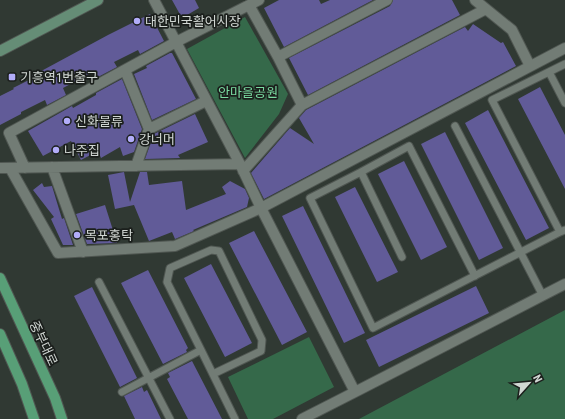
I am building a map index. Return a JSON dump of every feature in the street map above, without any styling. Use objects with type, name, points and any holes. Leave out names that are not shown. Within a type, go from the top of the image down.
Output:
[{"type":"main road","points":[[0,51],[98,0]]},
{"type":"main road","name":"중부대로","points":[[0,278],[55,398],[62,419]]},
{"type":"main road","points":[[0,334],[22,384],[34,419]]},
{"type":"street","points":[[154,0],[242,168],[355,392]]},
{"type":"street","points":[[25,168],[9,133],[176,42],[259,0]]},
{"type":"street","points":[[278,57],[387,0]]},
{"type":"street","points":[[476,0],[512,30],[530,66]]},
{"type":"street","points":[[249,5],[278,57],[302,105]]},
{"type":"street","points":[[0,168],[136,166],[242,168],[302,105],[486,9]]},
{"type":"street","points":[[10,168],[58,253],[176,246],[261,208],[565,48]]},
{"type":"street","points":[[125,70],[149,129],[136,166]]},
{"type":"street","points":[[149,129],[206,101]]},
{"type":"street","points":[[52,167],[83,252]]},
{"type":"street","points":[[302,419],[565,284]]},
{"type":"lane","points":[[475,276],[409,146],[310,198],[373,328],[475,276],[563,231],[492,100],[565,64]]},
{"type":"lane","points":[[549,72],[565,103]]},
{"type":"lane","points":[[455,126],[543,296]]},
{"type":"lane","points":[[361,172],[402,257]]},
{"type":"lane","points":[[213,374],[261,351],[262,340],[219,251],[211,250],[170,268],[167,282],[235,419]]},
{"type":"lane","points":[[99,282],[170,419]]},
{"type":"lane","points":[[122,392],[201,350]]},
{"type":"green space","name":"안마을공원","points":[[245,17],[288,94],[279,114],[245,158],[187,49]]},
{"type":"green space","points":[[565,310],[565,419],[359,419]]},
{"type":"green space","points":[[309,337],[334,387],[273,419],[248,419],[228,377]]},
{"type":"building","points":[[172,0],[195,0],[199,8],[182,18]]},
{"type":"building","points":[[279,0],[319,0],[321,4],[330,0],[373,0],[284,47],[264,8]]},
{"type":"building","points":[[393,0],[452,0],[460,15],[308,95],[289,58],[390,6]]},
{"type":"building","points":[[150,14],[164,41],[140,54],[138,50],[114,62],[117,67],[98,77],[95,71],[63,88],[66,95],[47,105],[45,100],[0,125],[0,96],[33,78],[32,76]]},
{"type":"building","points":[[473,24],[501,43],[503,42],[516,66],[264,199],[251,173],[290,128],[314,144],[299,118],[306,110],[465,27],[468,31]]},
{"type":"building","points":[[172,53],[196,99],[152,120],[134,74],[147,68],[146,66]]},
{"type":"building","points":[[122,79],[142,129],[134,152],[123,156],[120,147],[101,158],[98,151],[81,160],[71,141],[43,156],[28,131],[72,106],[73,108]]},
{"type":"building","points":[[540,87],[565,135],[565,189],[518,99]]},
{"type":"building","points":[[488,110],[549,228],[526,240],[465,123]]},
{"type":"building","points":[[195,114],[208,142],[178,155],[180,158],[145,159],[154,134]]},
{"type":"building","points":[[445,132],[503,248],[479,260],[421,144]]},
{"type":"building","points":[[404,161],[447,247],[421,260],[378,174]]},
{"type":"building","points":[[124,172],[130,202],[140,172],[147,172],[149,185],[182,181],[186,210],[226,194],[222,187],[230,181],[245,189],[249,198],[247,207],[175,239],[172,232],[149,241],[134,205],[115,209],[108,175]]},
{"type":"building","points":[[42,183],[44,187],[52,186],[62,219],[64,218],[73,245],[63,245],[51,219],[54,217],[33,190]]},
{"type":"building","points":[[355,187],[398,272],[377,282],[335,197]]},
{"type":"building","points":[[105,205],[117,243],[87,244],[76,214]]},
{"type":"building","points":[[303,206],[365,333],[344,343],[282,216]]},
{"type":"building","points":[[254,231],[307,332],[282,345],[229,243]]},
{"type":"building","points":[[211,264],[252,343],[225,357],[184,278]]},
{"type":"building","points":[[148,270],[188,348],[186,350],[187,352],[163,364],[121,283]]},
{"type":"building","points":[[476,286],[489,313],[379,367],[366,340]]},
{"type":"building","points":[[92,287],[137,378],[120,387],[74,296]]},
{"type":"building","points":[[192,361],[222,419],[188,419],[167,379],[170,377],[168,373]]},
{"type":"building","points":[[142,387],[144,392],[147,390],[161,419],[135,419],[124,396]]},
{"type":"place","name":"대한민국활어시장","points":[[137,21]]},
{"type":"place","name":"기흥역1번출구","points":[[12,77]]},
{"type":"place","name":"신화물류","points":[[67,121]]},
{"type":"place","name":"강너머","points":[[131,139]]},
{"type":"place","name":"나주집","points":[[56,150]]},
{"type":"place","name":"목포홍탁","points":[[77,235]]}]
